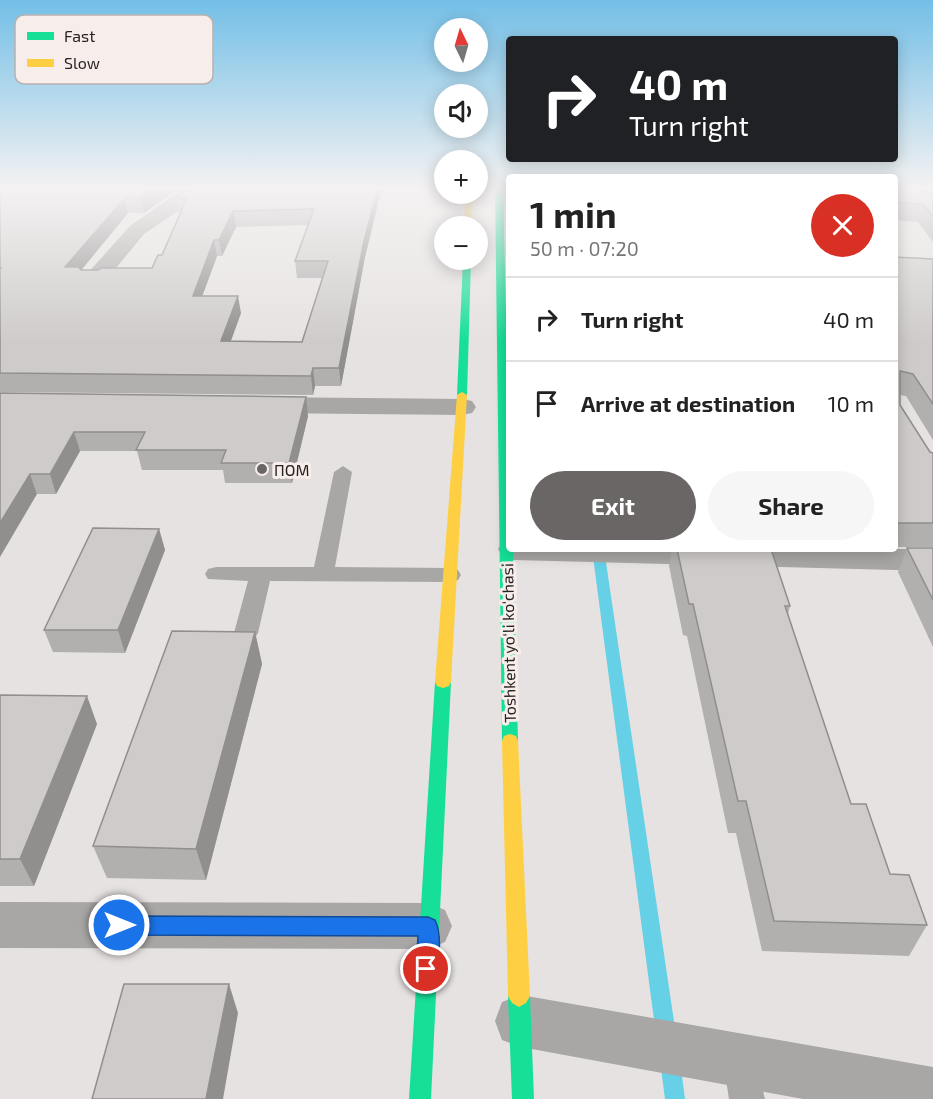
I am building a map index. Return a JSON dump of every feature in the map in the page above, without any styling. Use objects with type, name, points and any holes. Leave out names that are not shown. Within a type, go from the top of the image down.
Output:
[{"type":"highway","points":[[420,1099],[428,926],[462,407],[467,270]]},
{"type":"highway","name":"Toshkent yo‘li ko‘chasi","points":[[485,270],[506,514]]},
{"type":"highway","name":"Toshkent yo‘li ko‘chasi","points":[[509,552],[523,1099]]},
{"type":"street","points":[[94,280],[130,238]]},
{"type":"street","points":[[237,404],[462,407]]},
{"type":"street","points":[[635,552],[933,560]]},
{"type":"street","points":[[0,925],[428,926]]},
{"type":"street","points":[[521,1020],[642,1042],[727,1070],[933,1095]]},
{"type":"lane","points":[[323,574],[343,472]]},
{"type":"lane","points":[[216,574],[450,575]]},
{"type":"lane","points":[[246,633],[261,574]]},
{"type":"building","points":[[0,238],[90,238],[65,267],[98,270],[101,268],[152,268],[158,255],[162,255],[169,238],[220,238],[214,240],[193,296],[238,296],[221,341],[302,342],[328,261],[295,261],[303,238],[365,238],[339,368],[313,368],[311,376],[0,373]]},
{"type":"building","points":[[898,257],[933,259],[933,404],[913,374],[900,371],[900,405],[930,452],[933,453],[933,523],[898,523]]},
{"type":"building","points":[[0,393],[306,397],[289,463],[221,463],[226,450],[136,450],[145,432],[74,432],[50,474],[30,474],[0,523]]},
{"type":"building","points":[[93,528],[159,529],[118,630],[44,630]]},
{"type":"building","points":[[907,548],[933,548],[933,600]]},
{"type":"building","points":[[678,552],[772,552],[790,606],[785,606],[851,804],[866,804],[890,874],[909,875],[927,925],[774,921],[746,801],[738,801],[693,604],[689,604]]},
{"type":"building","points":[[172,631],[255,632],[196,849],[93,846]]},
{"type":"building","points":[[0,695],[87,696],[20,859],[0,859]]},
{"type":"building","points":[[124,984],[229,984],[206,1099],[92,1099]]},
{"type":"waterway","points":[[598,552],[666,1035]]},
{"type":"waterway","points":[[670,1061],[675,1099]]},
{"type":"traffic: fast","points":[[500,238],[506,540]]},
{"type":"traffic: fast","points":[[462,395],[467,270]]},
{"type":"traffic: fast","points":[[506,552],[510,741]]},
{"type":"traffic: fast","points":[[420,1099],[443,682]]},
{"type":"traffic: fast","points":[[519,996],[523,1099]]},
{"type":"traffic: slow","points":[[443,682],[462,395]]},
{"type":"traffic: slow","points":[[510,741],[519,996]]},
{"type":"place","name":"ПОМ","points":[[262,469]]},
{"type":"route","points":[[119,925],[428,926],[426,969]]}]
